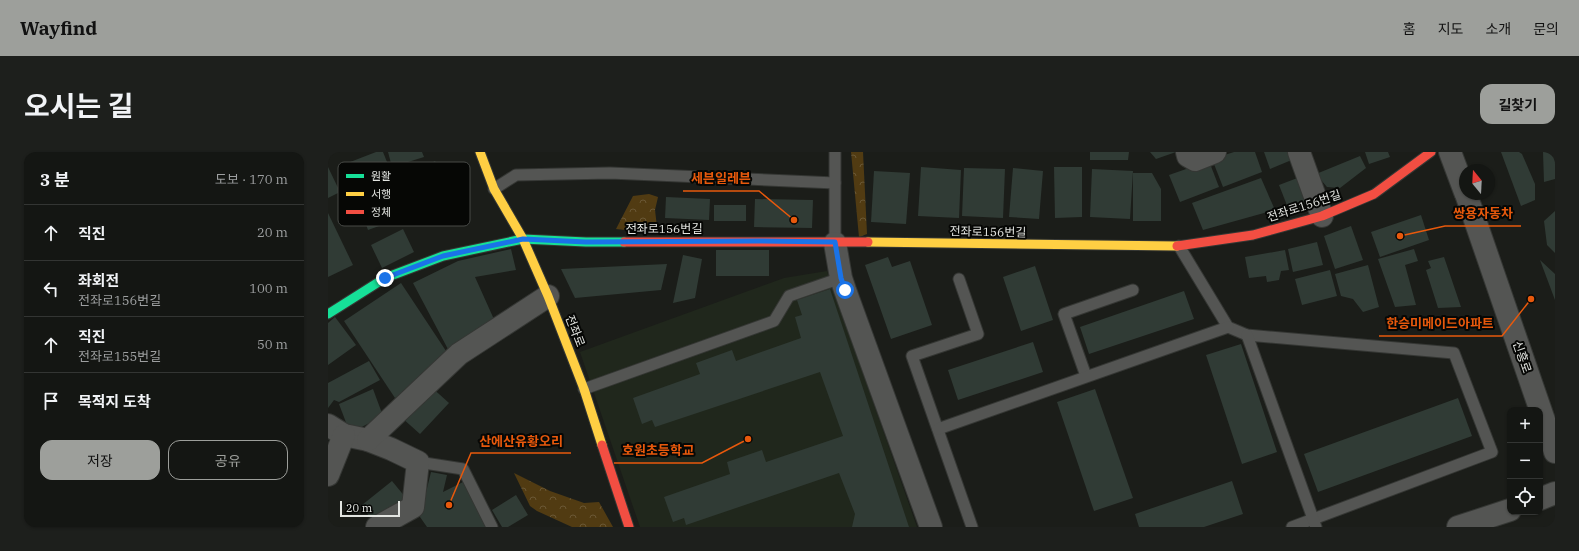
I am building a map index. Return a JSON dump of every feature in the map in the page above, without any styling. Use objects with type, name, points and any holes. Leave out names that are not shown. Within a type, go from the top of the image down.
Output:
[{"type":"street","name":"전좌로","points":[[480,152],[494,189],[523,239],[548,296],[584,389],[629,527]]},
{"type":"street","points":[[1187,152],[1188,156],[1195,160],[1215,152]]},
{"type":"street","points":[[1299,152],[1322,216]]},
{"type":"street","name":"전좌로156번길","points":[[328,314],[385,278],[443,256],[523,239],[586,242],[758,241],[1179,246],[1253,235],[1322,216],[1374,194],[1431,152]]},
{"type":"street","name":"신흥로","points":[[1450,152],[1459,177]]},
{"type":"street","name":"신흥로","points":[[1467,200],[1555,452]]},
{"type":"street","points":[[835,242],[841,278],[931,527]]},
{"type":"street","points":[[368,440],[459,354],[548,296]]},
{"type":"street","points":[[328,475],[336,430],[368,440],[418,462],[413,506],[377,527]]},
{"type":"street","points":[[1543,498],[1555,493]]},
{"type":"street","points":[[1458,527],[1507,511]]},
{"type":"lane","points":[[835,152],[835,242]]},
{"type":"lane","points":[[494,189],[516,175],[602,173],[835,183]]},
{"type":"lane","points":[[1179,246],[1228,327],[1247,335],[1454,353],[1492,452],[1315,523],[1292,527]]},
{"type":"lane","points":[[584,389],[774,321],[789,296],[841,278]]},
{"type":"lane","points":[[959,280],[978,334],[912,356],[972,527]]},
{"type":"lane","points":[[1086,376],[1064,314],[1133,290]]},
{"type":"lane","points":[[938,428],[1228,327]]},
{"type":"lane","points":[[1247,335],[1315,523]]},
{"type":"lane","points":[[418,462],[463,469],[492,527]]},
{"type":"shaded area","points":[[827,271],[917,527],[640,527],[580,352],[784,278]]},
{"type":"green space","points":[[851,152],[863,152],[867,234],[859,237]]},
{"type":"green space","points":[[649,194],[658,197],[655,210],[657,227],[643,232],[616,229],[633,196]]},
{"type":"green space","points":[[514,473],[550,491],[584,503],[599,502],[613,527],[572,527],[537,511],[530,506]]},
{"type":"building","points":[[376,152],[383,152],[387,162],[350,162]]},
{"type":"building","points":[[388,152],[422,152],[424,157],[408,162],[391,162]]},
{"type":"building","points":[[1090,152],[1129,152],[1128,160],[1090,160]]},
{"type":"building","points":[[1150,152],[1176,152],[1156,159]]},
{"type":"building","points":[[1234,152],[1255,152],[1262,172],[1223,187],[1212,159]]},
{"type":"building","points":[[1264,152],[1292,152],[1294,159],[1270,169]]},
{"type":"building","points":[[1365,152],[1388,152],[1390,157],[1369,164]]},
{"type":"building","points":[[1501,152],[1519,152],[1522,154],[1535,184],[1535,200],[1521,206]]},
{"type":"building","points":[[1543,152],[1555,152],[1555,179],[1544,182]]},
{"type":"building","points":[[1360,156],[1366,168],[1340,188],[1327,187],[1316,174]]},
{"type":"building","points":[[1209,161],[1219,187],[1180,202],[1169,175]]},
{"type":"building","points":[[328,167],[338,188],[338,193],[328,198]]},
{"type":"building","points":[[921,167],[961,170],[959,218],[918,216]]},
{"type":"building","points":[[1054,167],[1082,167],[1082,217],[1055,218]]},
{"type":"building","points":[[964,168],[1005,169],[1003,218],[962,216]]},
{"type":"building","points":[[1013,168],[1043,171],[1039,219],[1009,217]]},
{"type":"building","points":[[1092,169],[1133,171],[1130,219],[1090,217]]},
{"type":"building","points":[[874,171],[910,173],[906,224],[871,222]]},
{"type":"building","points":[[1133,173],[1152,173],[1161,189],[1161,221],[1133,221]]},
{"type":"building","points":[[1300,177],[1307,199],[1302,208],[1290,213],[1279,185]]},
{"type":"building","points":[[1261,178],[1275,210],[1203,230],[1192,203]]},
{"type":"building","points":[[666,197],[710,199],[709,220],[665,218]]},
{"type":"building","points":[[755,199],[813,200],[812,228],[754,227]]},
{"type":"building","points":[[714,205],[746,205],[746,221],[714,221]]},
{"type":"building","points":[[1555,211],[1555,253],[1547,245],[1544,221]]},
{"type":"building","points":[[328,213],[353,265],[328,277]]},
{"type":"building","points":[[1421,215],[1429,240],[1380,257],[1371,232]]},
{"type":"building","points":[[367,226],[379,226],[368,230]]},
{"type":"building","points":[[1351,226],[1363,260],[1335,269],[1324,236]]},
{"type":"building","points":[[403,229],[414,252],[382,268],[371,245]]},
{"type":"building","points":[[1317,242],[1323,265],[1293,272],[1288,249]]},
{"type":"building","points":[[511,249],[516,270],[475,277],[497,326],[450,353],[413,283],[458,261]]},
{"type":"building","points":[[1414,249],[1418,261],[1405,265],[1416,305],[1395,307],[1378,259]]},
{"type":"building","points":[[716,250],[769,250],[769,276],[716,276]]},
{"type":"building","points":[[1285,250],[1289,270],[1281,271],[1279,280],[1267,282],[1266,276],[1249,278],[1245,257]]},
{"type":"building","points":[[683,255],[702,259],[695,298],[673,303]]},
{"type":"building","points":[[888,257],[892,267],[910,261],[932,325],[891,339],[865,265]]},
{"type":"building","points":[[1444,257],[1461,307],[1438,308],[1426,270],[1431,268],[1428,261]]},
{"type":"building","points":[[1540,260],[1555,274],[1555,300]]},
{"type":"building","points":[[667,264],[661,290],[575,298],[561,269]]},
{"type":"building","points":[[1368,265],[1379,307],[1363,312],[1353,299],[1341,296],[1335,274]]},
{"type":"building","points":[[1035,266],[1053,320],[1021,331],[1003,277]]},
{"type":"building","points":[[1330,270],[1337,296],[1302,305],[1295,279]]},
{"type":"building","points":[[401,283],[452,360],[395,398],[344,321]]},
{"type":"building","points":[[830,289],[909,527],[852,527],[855,514],[839,473],[686,525],[684,518],[673,522],[664,497],[730,474],[727,462],[762,450],[766,462],[843,436],[820,372],[655,427],[652,420],[642,424],[633,398],[700,374],[696,363],[732,350],[736,361],[801,338],[795,317],[802,315],[797,300]]},
{"type":"building","points":[[1184,291],[1194,319],[1089,354],[1080,327]]},
{"type":"building","points":[[335,317],[356,345],[328,365],[328,323]]},
{"type":"building","points":[[1033,342],[1043,372],[958,400],[948,370]]},
{"type":"building","points":[[1241,344],[1277,452],[1242,464],[1206,355]]},
{"type":"building","points":[[369,361],[380,380],[339,402],[334,400],[328,408],[328,383]]},
{"type":"building","points":[[429,385],[449,403],[420,434],[401,417]]},
{"type":"building","points":[[373,389],[383,416],[350,433],[339,404]]},
{"type":"building","points":[[1095,389],[1133,498],[1094,511],[1057,402]]},
{"type":"building","points":[[1458,398],[1472,436],[1318,492],[1304,454]]},
{"type":"building","points":[[431,472],[447,475],[443,492],[463,482],[486,527],[427,527],[420,517]]},
{"type":"building","points":[[392,481],[406,498],[372,521],[362,505]]},
{"type":"building","points":[[1232,481],[1243,514],[1204,527],[1139,527],[1135,514]]},
{"type":"building","points":[[516,495],[528,515],[508,527],[502,527],[492,510]]},
{"type":"traffic: fast","points":[[328,314],[385,278],[443,256],[523,239],[624,242]]},
{"type":"traffic: slow","points":[[480,152],[494,189],[523,239],[548,296],[584,389],[602,445]]},
{"type":"traffic: slow","points":[[868,242],[1177,246]]},
{"type":"traffic: jam","points":[[1177,246],[1253,235],[1322,216],[1374,194],[1431,152]]},
{"type":"traffic: jam","points":[[624,242],[868,242]]},
{"type":"traffic: jam","points":[[602,445],[629,527]]},
{"type":"place","name":"세븐일레븐","points":[[794,220]]},
{"type":"place","name":"쌍용자동차","points":[[1400,236]]},
{"type":"place","name":"한승미메이드아파트","points":[[1531,299]]},
{"type":"place","name":"호원초등학교","points":[[748,439]]},
{"type":"place","name":"산에산유황오리","points":[[449,505]]},
{"type":"route","points":[[385,278],[443,256],[523,239],[586,242],[835,242],[841,278],[845,290]]}]
